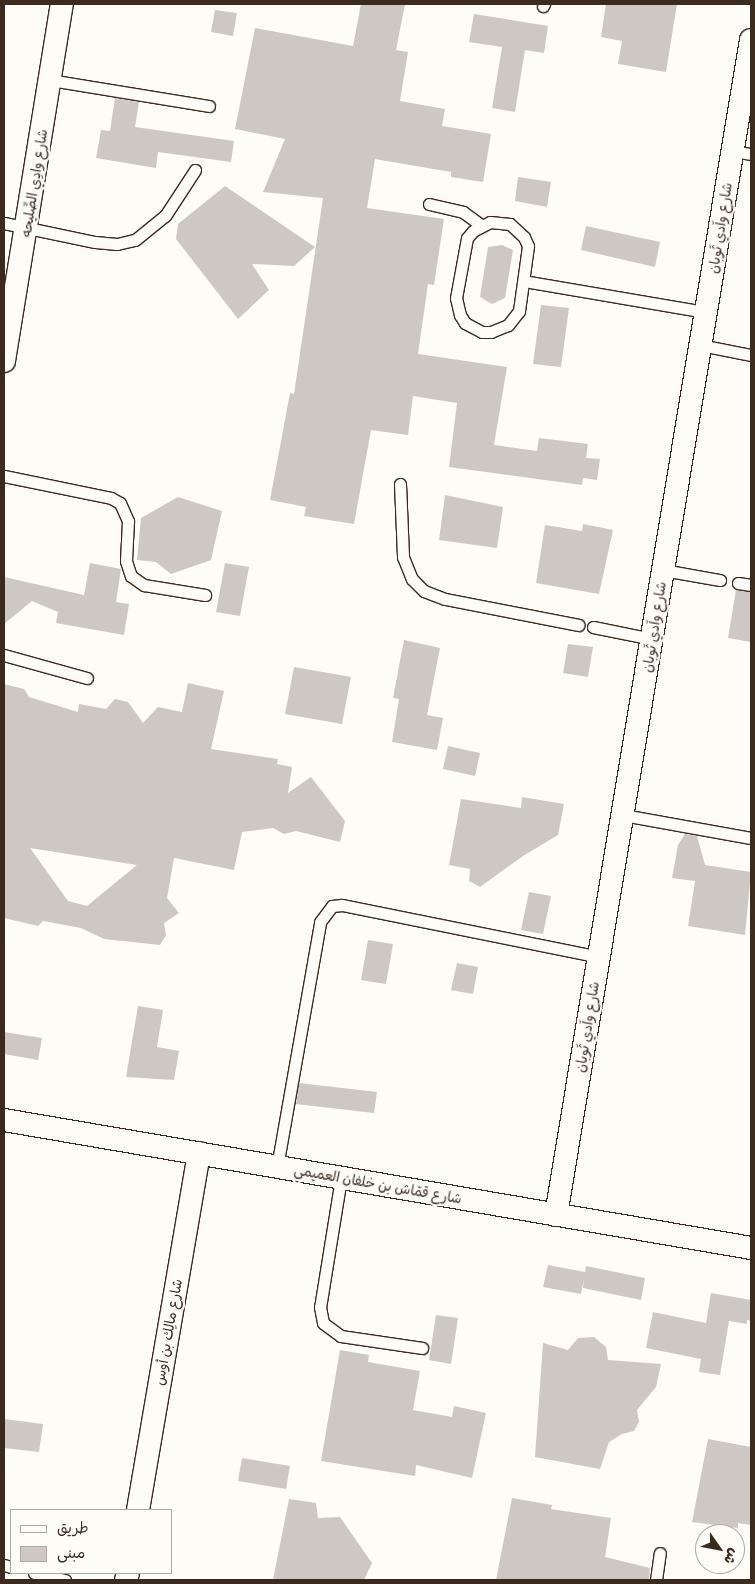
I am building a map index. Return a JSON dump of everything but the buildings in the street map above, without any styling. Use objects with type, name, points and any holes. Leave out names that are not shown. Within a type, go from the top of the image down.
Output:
[{"type":"street","name":"شارع وادِي الصِّليحه","points":[[4,361],[28,227],[62,4]]},
{"type":"street","name":"شارع واَدي ثَوبان","points":[[556,1215],[700,345],[742,153],[751,40]]},
{"type":"street","name":"شارع قمّاش بن خلفان العميمي","points":[[4,1120],[751,1248]]},
{"type":"street","name":"شارع مالِك بن أوس","points":[[138,1509],[199,1153]]},
{"type":"lane","points":[[50,80],[209,106]]},
{"type":"lane","points":[[4,223],[95,242],[117,244],[135,240],[165,216],[195,170]]},
{"type":"lane","points":[[429,204],[463,212],[481,225]]},
{"type":"lane","points":[[500,222],[510,224],[524,237],[528,255],[519,311],[508,325],[491,332],[482,332],[465,322],[457,306],[460,273],[467,238],[481,225],[500,222]]},
{"type":"lane","points":[[524,281],[706,312]]},
{"type":"lane","points":[[700,345],[751,355]]},
{"type":"lane","points":[[4,476],[111,498],[120,503],[128,521],[126,561],[130,576],[144,585],[205,595]]},
{"type":"lane","points":[[400,484],[403,557],[412,579],[424,591],[445,599],[579,624]]},
{"type":"lane","points":[[663,570],[720,580]]},
{"type":"lane","points":[[738,583],[751,585]]},
{"type":"lane","points":[[593,627],[652,638]]},
{"type":"lane","points":[[4,655],[87,678]]},
{"type":"lane","points":[[622,814],[751,838]]},
{"type":"lane","points":[[277,1167],[320,922],[332,906],[342,905],[599,957]]},
{"type":"lane","points":[[341,1178],[320,1307],[323,1323],[341,1336],[422,1348]]},
{"type":"lane","points":[[656,1580],[660,1554]]},
{"type":"lane","points":[[38,1574],[65,1580]]}]
